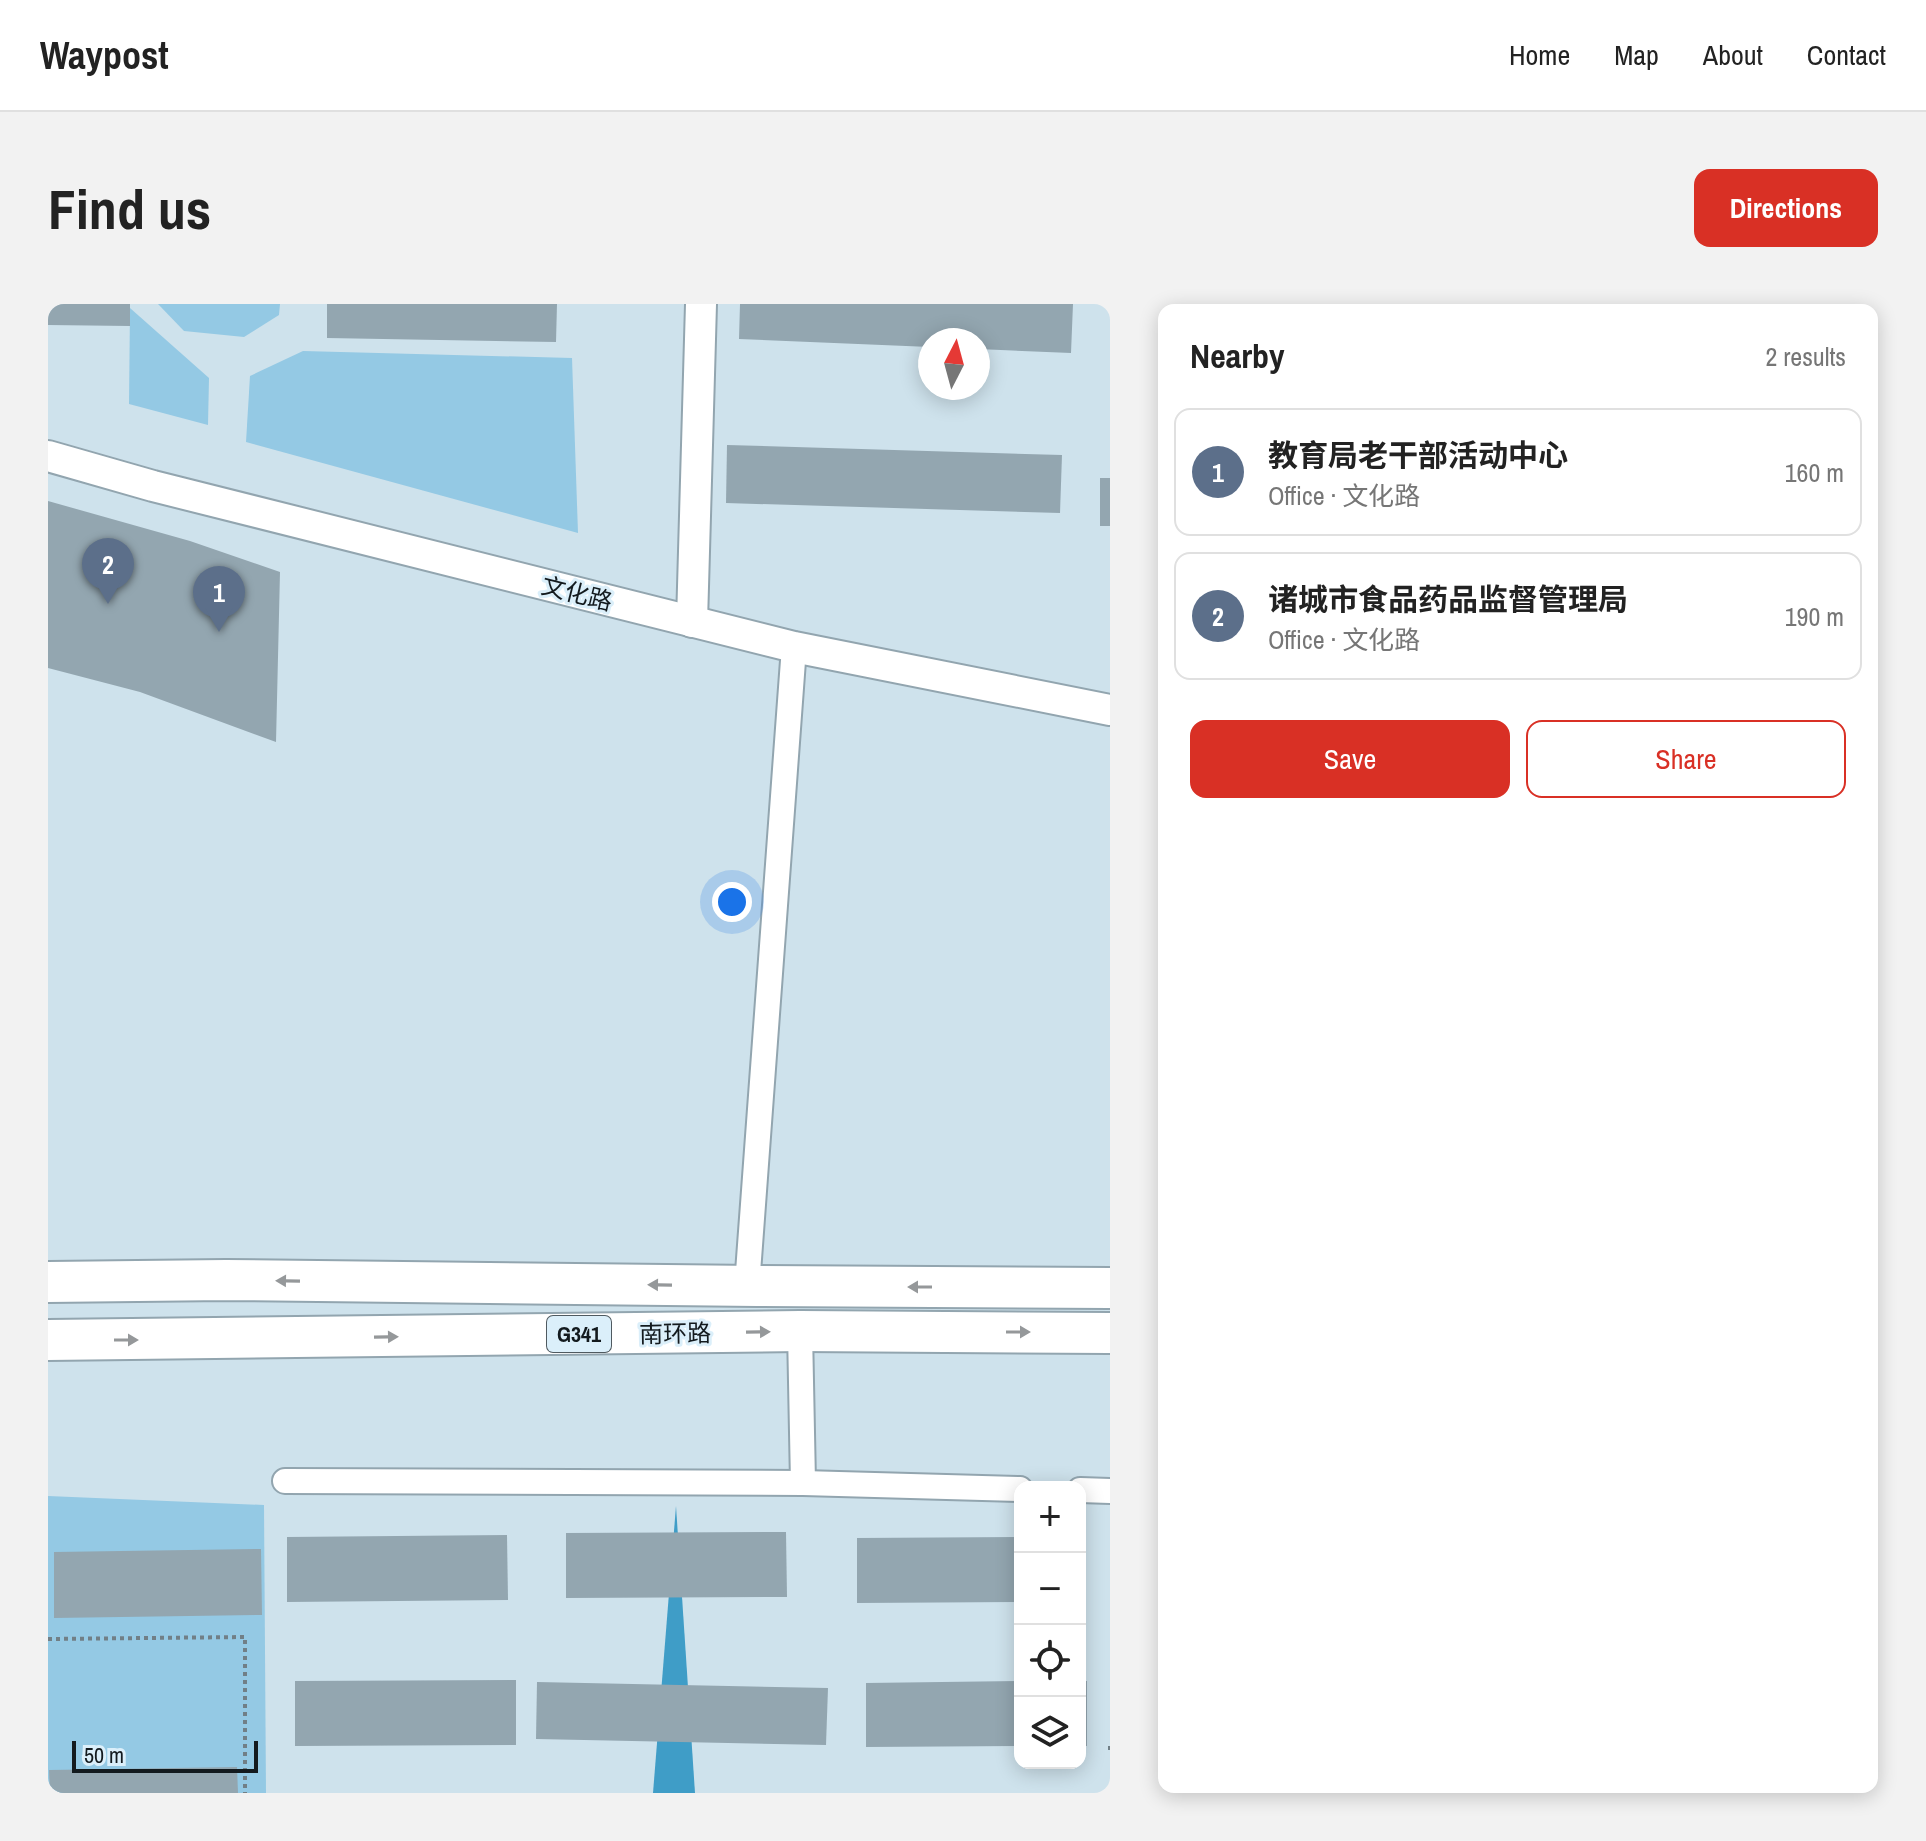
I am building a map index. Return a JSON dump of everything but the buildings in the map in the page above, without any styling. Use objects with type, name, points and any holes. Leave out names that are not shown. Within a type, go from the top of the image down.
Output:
[{"type":"highway","name":"南环路","points":[[48,1282],[226,1280],[1110,1288]]},
{"type":"highway","name":"南环路","points":[[48,1340],[800,1331],[1110,1333]]},
{"type":"street","points":[[692,622],[701,304]]},
{"type":"street","name":"文化路","points":[[48,456],[153,486],[794,647],[1110,710]]},
{"type":"street","points":[[747,1286],[794,647]]},
{"type":"street","points":[[800,1331],[803,1483]]},
{"type":"street","points":[[285,1481],[803,1483],[1014,1489]]},
{"type":"street","points":[[1086,1490],[1110,1491]]},
{"type":"path","points":[[48,1639],[245,1637],[245,1793]]},
{"type":"shaded area","points":[[158,304],[280,304],[279,315],[244,337],[184,331]]},
{"type":"shaded area","points":[[130,308],[209,378],[208,425],[129,404]]},
{"type":"shaded area","points":[[303,351],[572,358],[578,533],[246,442],[250,376]]},
{"type":"shaded area","points":[[48,1496],[264,1505],[266,1793],[48,1793]]},
{"type":"shaded area","points":[[676,1506],[695,1793],[653,1793]]},
{"type":"place","name":"诸城市食品药品监督管理局","points":[[108,604]]},
{"type":"place","name":"教育局老干部活动中心","points":[[219,632]]}]
